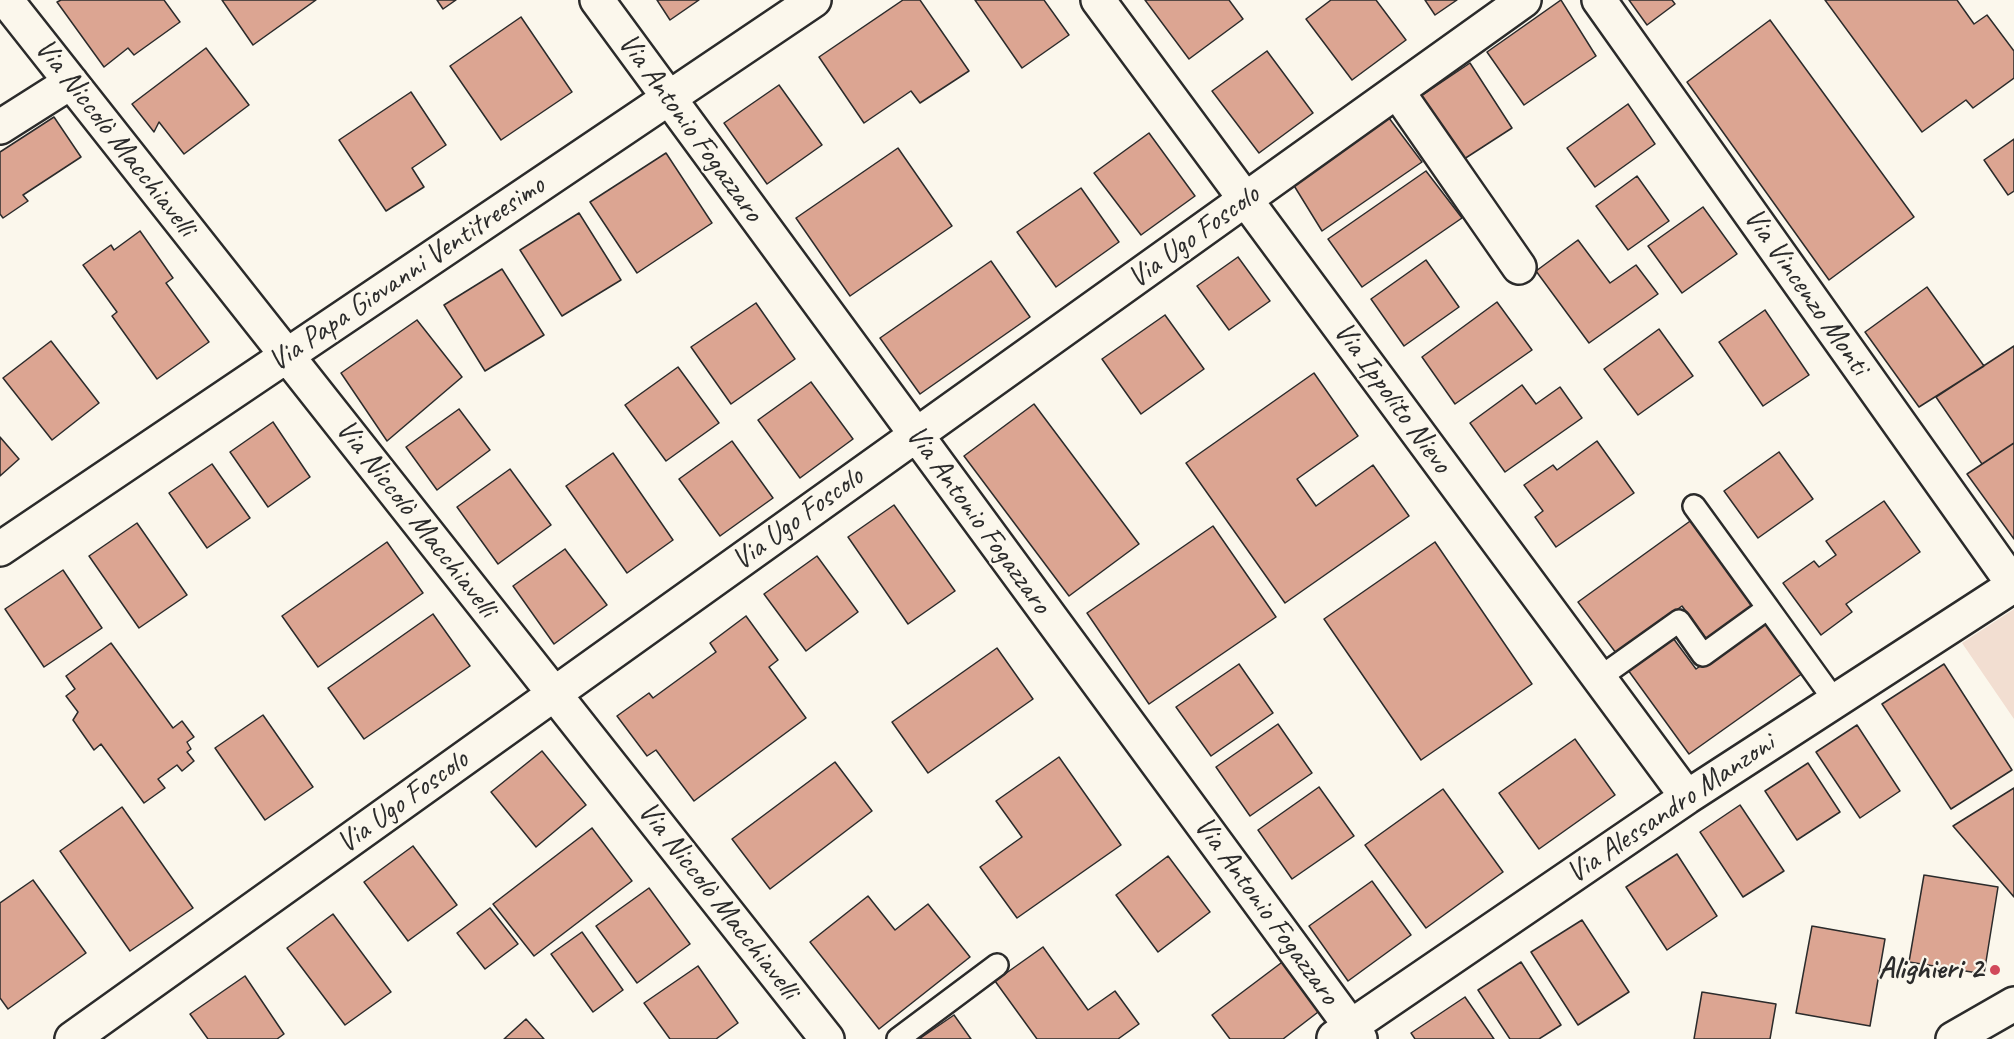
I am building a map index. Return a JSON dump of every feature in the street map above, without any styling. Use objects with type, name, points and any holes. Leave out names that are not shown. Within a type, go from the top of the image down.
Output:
[{"type":"street","name":"Via Niccolò Macchiavelli","points":[[6,0],[554,694],[818,1036]]},
{"type":"street","name":"Via Antonio Fogazzaro","points":[[597,0],[1348,1034]]},
{"type":"street","name":"Via Papa Giovanni Ventitreesimo","points":[[0,549],[814,0]]},
{"type":"street","name":"Via Ippolito Nievo","points":[[1098,0],[1687,796]]},
{"type":"street","name":"Via Ugo Foscolo","points":[[72,1039],[1524,0]]},
{"type":"street","name":"Via Vincenzo Monti","points":[[1599,0],[2014,585]]},
{"type":"street","points":[[0,127],[71,82]]},
{"type":"street","points":[[1397,92],[1519,267]]},
{"type":"street","name":"Via Alessandro Manzoni","points":[[1348,1034],[1687,796],[2014,585]]},
{"type":"street","points":[[1953,1039],[2014,1004]]},
{"type":"lane","points":[[1694,506],[1835,701]]},
{"type":"lane","points":[[1599,678],[1679,621],[1703,655],[1768,608]]},
{"type":"lane","points":[[898,1039],[998,965]]},
{"type":"shaded area","points":[[2014,609],[2014,719],[1962,643]]},
{"type":"building","points":[[61,0],[164,0],[180,22],[134,55],[128,48],[104,67],[57,2]]},
{"type":"building","points":[[222,0],[316,0],[253,45]]},
{"type":"building","points":[[437,0],[456,0],[443,9]]},
{"type":"building","points":[[657,0],[699,0],[670,20]]},
{"type":"building","points":[[903,0],[920,0],[969,71],[920,103],[911,91],[864,123],[819,57]]},
{"type":"building","points":[[975,0],[1044,0],[1069,35],[1022,68]]},
{"type":"building","points":[[1145,0],[1229,0],[1243,19],[1189,59]]},
{"type":"building","points":[[1331,0],[1376,0],[1406,40],[1352,80],[1306,19]]},
{"type":"building","points":[[1425,0],[1457,0],[1435,15]]},
{"type":"building","points":[[1561,0],[1596,56],[1524,105],[1487,52]]},
{"type":"building","points":[[1629,0],[1672,0],[1675,4],[1647,25]]},
{"type":"building","points":[[1825,0],[1957,0],[1974,24],[1987,15],[2014,51],[2014,78],[1973,108],[1966,100],[1922,132]]},
{"type":"building","points":[[521,17],[572,92],[501,140],[450,66]]},
{"type":"building","points":[[1770,20],[1914,217],[1829,280],[1687,82]]},
{"type":"building","points":[[206,48],[249,105],[184,154],[159,122],[154,132],[132,104]]},
{"type":"building","points":[[1267,51],[1313,113],[1259,153],[1212,91]]},
{"type":"building","points":[[1470,63],[1512,128],[1461,161],[1418,98]]},
{"type":"building","points":[[779,85],[822,145],[767,184],[724,123]]},
{"type":"building","points":[[411,92],[446,145],[412,168],[424,187],[386,211],[339,140]]},
{"type":"building","points":[[1628,104],[1655,144],[1595,187],[1567,148]]},
{"type":"building","points":[[54,117],[81,157],[23,195],[28,201],[3,218],[0,214],[0,152]]},
{"type":"building","points":[[1389,118],[1422,162],[1322,231],[1293,184]]},
{"type":"building","points":[[1149,133],[1195,196],[1141,235],[1094,173]]},
{"type":"building","points":[[2014,139],[2014,191],[2008,195],[1984,160]]},
{"type":"building","points":[[898,148],[952,226],[850,296],[796,218]]},
{"type":"building","points":[[666,153],[712,223],[637,273],[590,202]]},
{"type":"building","points":[[1426,171],[1462,218],[1362,287],[1328,239]]},
{"type":"building","points":[[1637,176],[1669,221],[1628,250],[1596,206]]},
{"type":"building","points":[[1081,188],[1119,242],[1056,287],[1017,232]]},
{"type":"building","points":[[1703,207],[1737,254],[1682,293],[1648,246]]},
{"type":"building","points":[[579,213],[621,280],[562,316],[520,250]]},
{"type":"building","points":[[140,231],[173,278],[166,283],[209,342],[157,379],[112,316],[117,312],[83,265],[111,245],[114,250]]},
{"type":"building","points":[[1578,240],[1610,283],[1636,265],[1658,294],[1589,343],[1536,271]]},
{"type":"building","points":[[1238,257],[1270,301],[1229,330],[1197,286]]},
{"type":"building","points":[[1426,260],[1459,307],[1404,346],[1371,299]]},
{"type":"building","points":[[991,261],[1030,317],[920,394],[880,338]]},
{"type":"building","points":[[502,269],[544,335],[485,371],[444,305]]},
{"type":"building","points":[[1927,287],[1984,366],[1919,407],[1865,332]]},
{"type":"building","points":[[1497,302],[1532,350],[1455,404],[1422,357]]},
{"type":"building","points":[[756,303],[795,359],[731,404],[691,347]]},
{"type":"building","points":[[1765,310],[1809,375],[1763,406],[1719,342]]},
{"type":"building","points":[[1165,315],[1204,369],[1141,414],[1102,359]]},
{"type":"building","points":[[417,320],[462,377],[387,441],[341,373]]},
{"type":"building","points":[[1659,329],[1693,376],[1638,415],[1604,369]]},
{"type":"building","points":[[51,341],[99,403],[52,440],[3,378]]},
{"type":"building","points":[[2014,346],[2014,443],[1982,464],[1936,397]]},
{"type":"building","points":[[678,367],[719,423],[666,461],[625,405]]},
{"type":"building","points":[[1314,373],[1358,436],[1297,479],[1316,506],[1373,465],[1409,516],[1285,603],[1186,463]]},
{"type":"building","points":[[811,382],[853,439],[800,478],[758,420]]},
{"type":"building","points":[[1522,385],[1536,404],[1560,387],[1582,418],[1505,472],[1470,423]]},
{"type":"building","points":[[1034,404],[1139,544],[1069,596],[964,456]]},
{"type":"building","points":[[459,409],[490,450],[437,490],[406,447]]},
{"type":"building","points":[[273,422],[310,477],[268,507],[230,452]]},
{"type":"building","points":[[0,437],[19,459],[0,476]]},
{"type":"building","points":[[732,441],[773,498],[720,536],[679,479]]},
{"type":"building","points":[[1597,441],[1634,493],[1556,547],[1535,517],[1543,511],[1524,485],[1553,465],[1557,470]]},
{"type":"building","points":[[2014,443],[2014,539],[1967,474]]},
{"type":"building","points":[[1779,452],[1813,499],[1758,538],[1724,491]]},
{"type":"building","points":[[613,453],[673,540],[627,573],[566,486]]},
{"type":"building","points":[[212,464],[250,518],[207,548],[169,493]]},
{"type":"building","points":[[510,469],[551,525],[498,564],[457,507]]},
{"type":"building","points":[[1884,501],[1920,552],[1846,604],[1852,612],[1821,635],[1783,583],[1814,561],[1819,567],[1836,555],[1826,541]]},
{"type":"building","points":[[894,505],[955,591],[908,624],[848,537]]},
{"type":"building","points":[[1693,519],[1755,605],[1707,640],[1682,606],[1616,653],[1578,602]]},
{"type":"building","points":[[137,523],[187,595],[139,628],[89,556]]},
{"type":"building","points":[[1213,526],[1276,617],[1149,704],[1087,613]]},
{"type":"building","points":[[387,542],[423,593],[318,667],[282,616]]},
{"type":"building","points":[[1435,542],[1532,684],[1421,760],[1324,619]]},
{"type":"building","points":[[565,549],[607,605],[554,644],[513,586]]},
{"type":"building","points":[[817,556],[858,612],[806,651],[764,594]]},
{"type":"building","points":[[63,570],[102,628],[44,667],[5,609]]},
{"type":"building","points":[[433,614],[470,666],[364,739],[328,688]]},
{"type":"building","points":[[746,616],[778,660],[769,667],[806,718],[694,801],[656,750],[647,756],[617,716],[649,693],[653,698],[716,652],[710,643]]},
{"type":"building","points":[[1766,620],[1803,673],[1689,754],[1628,670],[1673,638],[1696,669]]},
{"type":"building","points":[[111,643],[173,728],[182,721],[194,737],[187,742],[191,749],[187,752],[194,761],[182,771],[177,765],[158,779],[165,788],[144,803],[101,744],[94,750],[73,720],[78,712],[66,696],[75,689],[66,676]]},
{"type":"building","points":[[997,648],[1033,699],[928,773],[892,722]]},
{"type":"building","points":[[1239,664],[1273,713],[1211,756],[1176,707]]},
{"type":"building","points":[[1944,664],[2012,770],[1951,809],[1882,704]]},
{"type":"building","points":[[263,715],[313,787],[265,820],[215,748]]},
{"type":"building","points":[[1278,724],[1312,773],[1250,816],[1216,767]]},
{"type":"building","points":[[1857,725],[1900,791],[1860,818],[1816,752]]},
{"type":"building","points":[[1575,739],[1615,795],[1539,849],[1499,793]]},
{"type":"building","points":[[542,751],[586,805],[536,847],[491,792]]},
{"type":"building","points":[[1059,757],[1121,845],[1017,918],[980,867],[1022,837],[996,801]]},
{"type":"building","points":[[835,762],[872,811],[770,889],[732,839]]},
{"type":"building","points":[[1808,763],[1840,812],[1797,840],[1765,791]]},
{"type":"building","points":[[1319,787],[1354,836],[1292,879],[1258,830]]},
{"type":"building","points":[[2014,788],[2014,897],[1953,826]]},
{"type":"building","points":[[1443,789],[1503,872],[1426,928],[1365,845]]},
{"type":"building","points":[[1740,805],[1784,871],[1743,897],[1700,832]]},
{"type":"building","points":[[122,807],[193,908],[130,951],[60,851]]},
{"type":"building","points":[[592,828],[632,881],[534,956],[493,904]]},
{"type":"building","points":[[413,846],[457,905],[408,941],[364,882]]},
{"type":"building","points":[[1677,854],[1717,916],[1667,950],[1626,887]]},
{"type":"building","points":[[1168,856],[1210,912],[1158,952],[1116,895]]},
{"type":"building","points":[[1924,875],[1998,887],[1984,974],[1909,962]]},
{"type":"building","points":[[33,880],[86,953],[8,1009],[0,998],[0,903]]},
{"type":"building","points":[[1372,881],[1411,935],[1348,981],[1309,926]]},
{"type":"building","points":[[649,888],[690,944],[637,983],[596,926]]},
{"type":"building","points":[[868,896],[895,930],[928,904],[970,957],[879,1029],[810,942]]},
{"type":"building","points":[[490,908],[518,944],[485,969],[457,933]]},
{"type":"building","points":[[333,914],[391,992],[345,1025],[287,948]]},
{"type":"building","points":[[1582,920],[1629,992],[1578,1025],[1531,952]]},
{"type":"building","points":[[1812,926],[1885,939],[1870,1026],[1796,1013]]},
{"type":"building","points":[[582,932],[623,990],[593,1012],[551,954]]},
{"type":"building","points":[[1043,947],[1088,1010],[1115,991],[1139,1024],[1118,1039],[1037,1039],[995,981]]},
{"type":"building","points":[[1285,960],[1322,1009],[1283,1039],[1230,1039],[1212,1015]]},
{"type":"building","points":[[1521,962],[1561,1025],[1539,1039],[1510,1039],[1478,990]]},
{"type":"building","points":[[698,966],[738,1023],[716,1039],[670,1039],[644,1003]]},
{"type":"building","points":[[245,976],[284,1034],[277,1039],[208,1039],[190,1014]]},
{"type":"building","points":[[1702,992],[1776,1004],[1770,1039],[1694,1039]]},
{"type":"building","points":[[1465,997],[1494,1039],[1415,1039],[1411,1033]]},
{"type":"building","points":[[954,1015],[971,1039],[919,1039]]},
{"type":"building","points":[[526,1019],[544,1039],[504,1039]]},
{"type":"place","name":"Alighieri 2","points":[[1995,970]]}]
